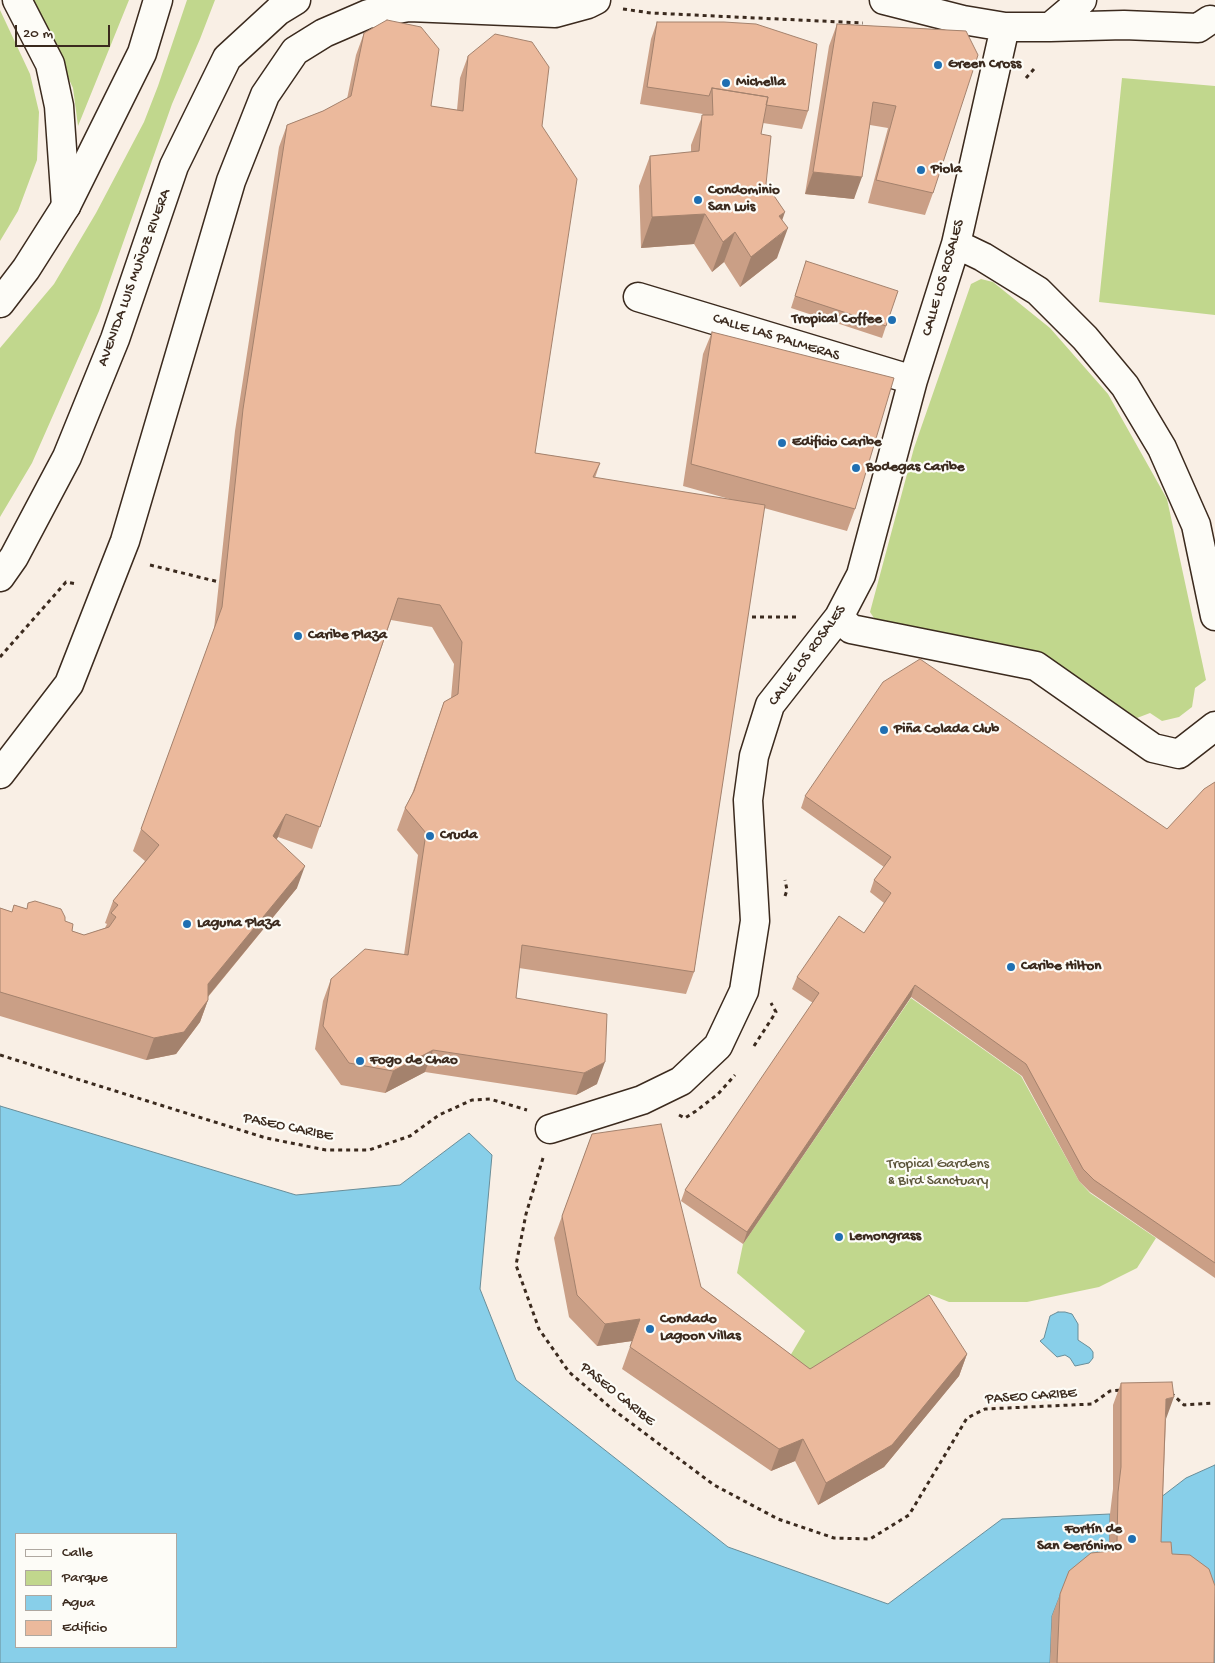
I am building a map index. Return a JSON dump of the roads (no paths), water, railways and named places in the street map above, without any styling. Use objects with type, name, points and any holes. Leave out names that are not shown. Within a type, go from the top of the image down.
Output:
[{"type":"street","points":[[17,0],[50,64],[59,106],[66,206]]},
{"type":"street","points":[[0,303],[26,269],[66,206],[142,53],[158,0]]},
{"type":"street","name":"AVENIDA LUIS MUÑOZ RIVERA","points":[[0,577],[14,558],[67,457],[115,339],[174,166],[227,58],[278,11],[296,0]]},
{"type":"street","points":[[884,0],[963,20],[1005,27],[1124,25],[1198,28],[1211,14]]},
{"type":"street","points":[[1050,27],[1082,0]]},
{"type":"street","points":[[0,774],[69,684],[125,541],[231,181],[265,95],[295,51],[324,32],[368,14],[409,7],[555,13],[592,2]]},
{"type":"street","name":"CALLE LOS ROSALES","points":[[550,1129],[642,1100],[682,1081],[718,1046],[744,991],[755,921],[748,800],[754,756],[770,705],[839,617],[861,574],[914,380],[956,244],[1005,27]]},
{"type":"street","points":[[956,244],[983,257],[1038,291],[1085,338],[1130,394],[1206,522],[1215,616]]},
{"type":"street","name":"CALLE LAS PALMERAS","points":[[638,296],[914,380]]},
{"type":"street","points":[[839,617],[851,629],[1036,666],[1153,748],[1179,754],[1215,726]]},
{"type":"water","points":[[0,1106],[296,1195],[400,1185],[469,1133],[492,1155],[480,1289],[516,1380],[728,1547],[888,1604],[1002,1519],[1110,1514],[1109,1564],[1061,1593],[1052,1616],[1050,1663],[0,1663]]},
{"type":"water","points":[[1058,1312],[1072,1314],[1078,1324],[1078,1340],[1093,1352],[1093,1358],[1089,1363],[1075,1366],[1070,1358],[1065,1355],[1057,1357],[1040,1341],[1044,1338],[1050,1316]]},
{"type":"water","points":[[1215,1465],[1215,1663],[1206,1663],[1163,1576],[1156,1501],[1186,1478]]},
{"type":"place","name":"Green Cross","points":[[938,65]]},
{"type":"place","name":"Michella","points":[[726,83]]},
{"type":"place","name":"Piola","points":[[921,170]]},
{"type":"place","name":"Condominio San Luis","points":[[698,200]]},
{"type":"place","name":"Tropical Coffee","points":[[892,320]]},
{"type":"place","name":"Edificio Caribe","points":[[782,443]]},
{"type":"place","name":"Bodegas Caribe","points":[[856,468]]},
{"type":"place","name":"Caribe Plaza","points":[[298,636]]},
{"type":"place","name":"Piña Colada Club","points":[[884,730]]},
{"type":"place","name":"Cruda","points":[[430,836]]},
{"type":"place","name":"Laguna Plaza","points":[[187,924]]},
{"type":"place","name":"Caribe Hilton","points":[[1011,967]]},
{"type":"place","name":"Fogo de Chao","points":[[360,1061]]},
{"type":"place","name":"Lemongrass","points":[[839,1237]]},
{"type":"place","name":"Condado Lagoon Villas","points":[[650,1329]]},
{"type":"place","name":"Fortín de San Gerónimo","points":[[1132,1539]]},
{"type":"park label","name":"Tropical Gardens & Bird Sanctuary","points":[[938,1174]]}]
